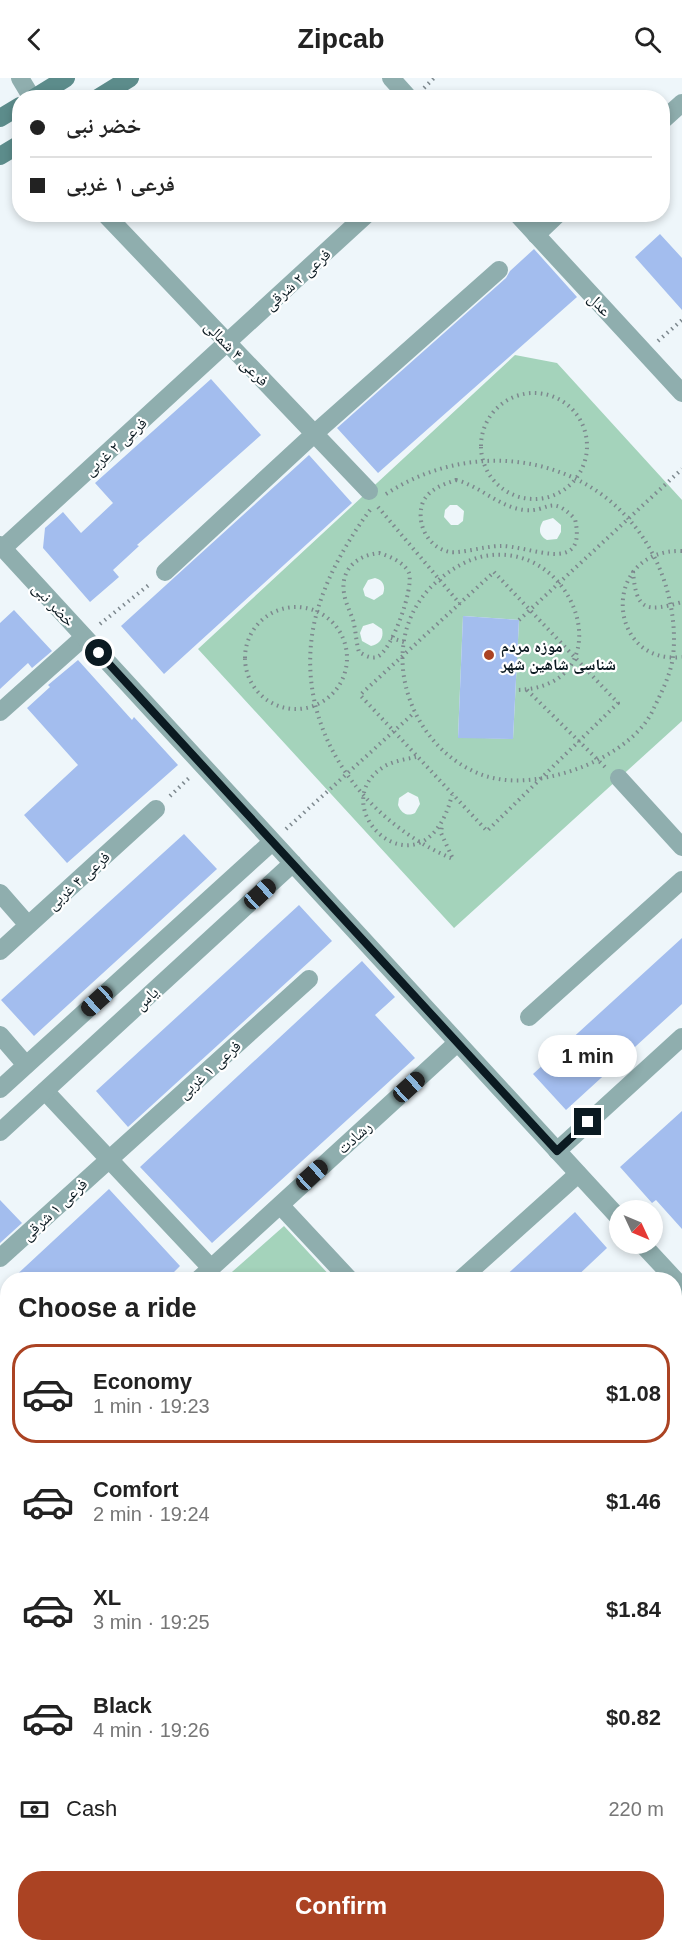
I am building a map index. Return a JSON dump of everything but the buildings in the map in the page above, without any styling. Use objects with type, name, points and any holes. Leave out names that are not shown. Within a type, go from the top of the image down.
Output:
[{"type":"main road","points":[[46,90],[66,78]]},
{"type":"main road","points":[[111,90],[130,78]]},
{"type":"street","points":[[391,78],[402,90]]},
{"type":"street","points":[[670,114],[682,103]]},
{"type":"street","name":"فرعی ۴ شمالی","points":[[113,222],[314,434],[376,493]]},
{"type":"street","name":"فرعی ۲ شرقی","points":[[227,343],[359,222]]},
{"type":"street","name":"عدل","points":[[525,222],[682,393]]},
{"type":"street","points":[[536,234],[549,222]]},
{"type":"street","points":[[165,572],[314,434],[499,270]]},
{"type":"street","name":"فرعی ۲ غربی","points":[[1,547],[227,343]]},
{"type":"street","name":"خضر نبی","points":[[1,547],[609,1207]]},
{"type":"street","points":[[0,711],[84,637]]},
{"type":"street","points":[[619,778],[682,847]]},
{"type":"street","name":"فرعی ۴ غربی","points":[[0,951],[156,809]]},
{"type":"street","name":"یاس","points":[[0,1089],[272,842]]},
{"type":"street","name":"یاس","points":[[0,1132],[293,863]]},
{"type":"street","points":[[529,1017],[682,880]]},
{"type":"street","points":[[0,893],[28,925]]},
{"type":"street","name":"فرعی ۱ غربی","points":[[109,1159],[309,979]]},
{"type":"street","points":[[0,1035],[26,1065]]},
{"type":"street","points":[[557,1151],[682,1037]]},
{"type":"street","name":"رشادت","points":[[207,1272],[458,1043]]},
{"type":"street","points":[[45,1091],[109,1159],[203,1272]]},
{"type":"street","name":"فرعی ۱ شرقی","points":[[0,1258],[109,1159]]},
{"type":"street","points":[[469,1272],[578,1174]]},
{"type":"street","points":[[280,1205],[343,1272]]},
{"type":"street","points":[[651,1254],[668,1272]]},
{"type":"path","points":[[645,352],[682,320]]},
{"type":"path","points":[[525,393],[543,393],[561,399],[574,411],[584,426],[588,444],[585,463],[576,479],[564,490],[542,499],[516,497],[501,489],[489,477],[482,462],[480,444],[483,426],[493,411],[508,399],[525,393]]},
{"type":"path","points":[[376,493],[420,476],[482,462],[528,463],[559,471],[609,499],[647,540],[671,605],[673,658],[649,717],[624,743],[597,761],[560,776],[539,780],[519,781],[474,772],[436,745],[415,712],[406,692],[401,658],[413,610],[439,579],[457,567],[479,558],[501,554],[527,560],[546,570],[560,583],[570,598],[580,623],[575,658],[561,678],[537,689],[516,690]]},
{"type":"path","points":[[519,620],[682,469]]},
{"type":"path","points":[[456,480],[468,483],[504,503],[526,510],[542,506],[558,506],[575,519],[577,540],[571,549],[549,556],[515,545],[480,546],[450,552],[435,546],[425,534],[420,519],[423,501],[438,486],[456,480]]},
{"type":"path","points":[[542,499],[542,506]]},
{"type":"path","points":[[452,795],[441,833],[453,859],[420,843],[388,822],[364,799],[346,774],[316,706],[310,658],[318,611],[329,578],[350,540],[375,503],[460,604]]},
{"type":"path","points":[[682,551],[654,554],[633,571],[623,594],[624,619],[631,634],[642,647],[657,655],[682,657]]},
{"type":"path","points":[[379,553],[390,556],[408,572],[410,584],[407,601],[392,638],[387,649],[376,657],[359,652],[344,593],[344,582],[354,561],[365,554],[379,553]]},
{"type":"path","points":[[633,571],[635,593],[648,608],[658,609],[682,602]]},
{"type":"path","points":[[84,637],[165,572]]},
{"type":"path","points":[[494,572],[530,610],[618,704],[487,831],[360,695],[494,572]]},
{"type":"path","points":[[301,607],[318,611],[332,621],[342,634],[347,651],[347,667],[336,690],[316,706],[291,709],[267,701],[255,690],[247,675],[244,657],[247,641],[256,626],[268,615],[284,608],[301,607]]},
{"type":"path","points":[[392,638],[404,642]]},
{"type":"path","points":[[527,689],[597,761]]},
{"type":"path","points":[[272,842],[415,712]]},
{"type":"path","points":[[417,757],[386,765],[380,770],[367,786],[364,799],[365,813],[370,826],[380,836],[406,845],[420,843],[442,825]]},
{"type":"path","points":[[156,809],[203,766]]},
{"type":"green space","points":[[515,355],[557,363],[682,500],[682,721],[454,928],[198,649]],"holes":[[[450,505],[457,505],[464,511],[463,521],[458,525],[451,525],[444,517],[445,510]],[[553,518],[561,525],[561,532],[557,539],[547,540],[542,536],[541,524]],[[375,578],[384,586],[383,594],[374,600],[365,596],[363,589],[368,580]],[[463,616],[519,620],[513,739],[458,737]],[[373,623],[382,629],[382,638],[379,642],[371,646],[362,641],[360,633],[363,626]],[[408,792],[418,797],[420,804],[415,813],[409,815],[403,812],[398,805],[399,798]]]},
{"type":"green space","points":[[284,1226],[327,1272],[232,1272]]},
{"type":"place","name":"موزه مردم شناسی شاهین شهر","points":[[489,655]]},
{"type":"route","points":[[99,653],[557,1151],[588,1122]]}]
